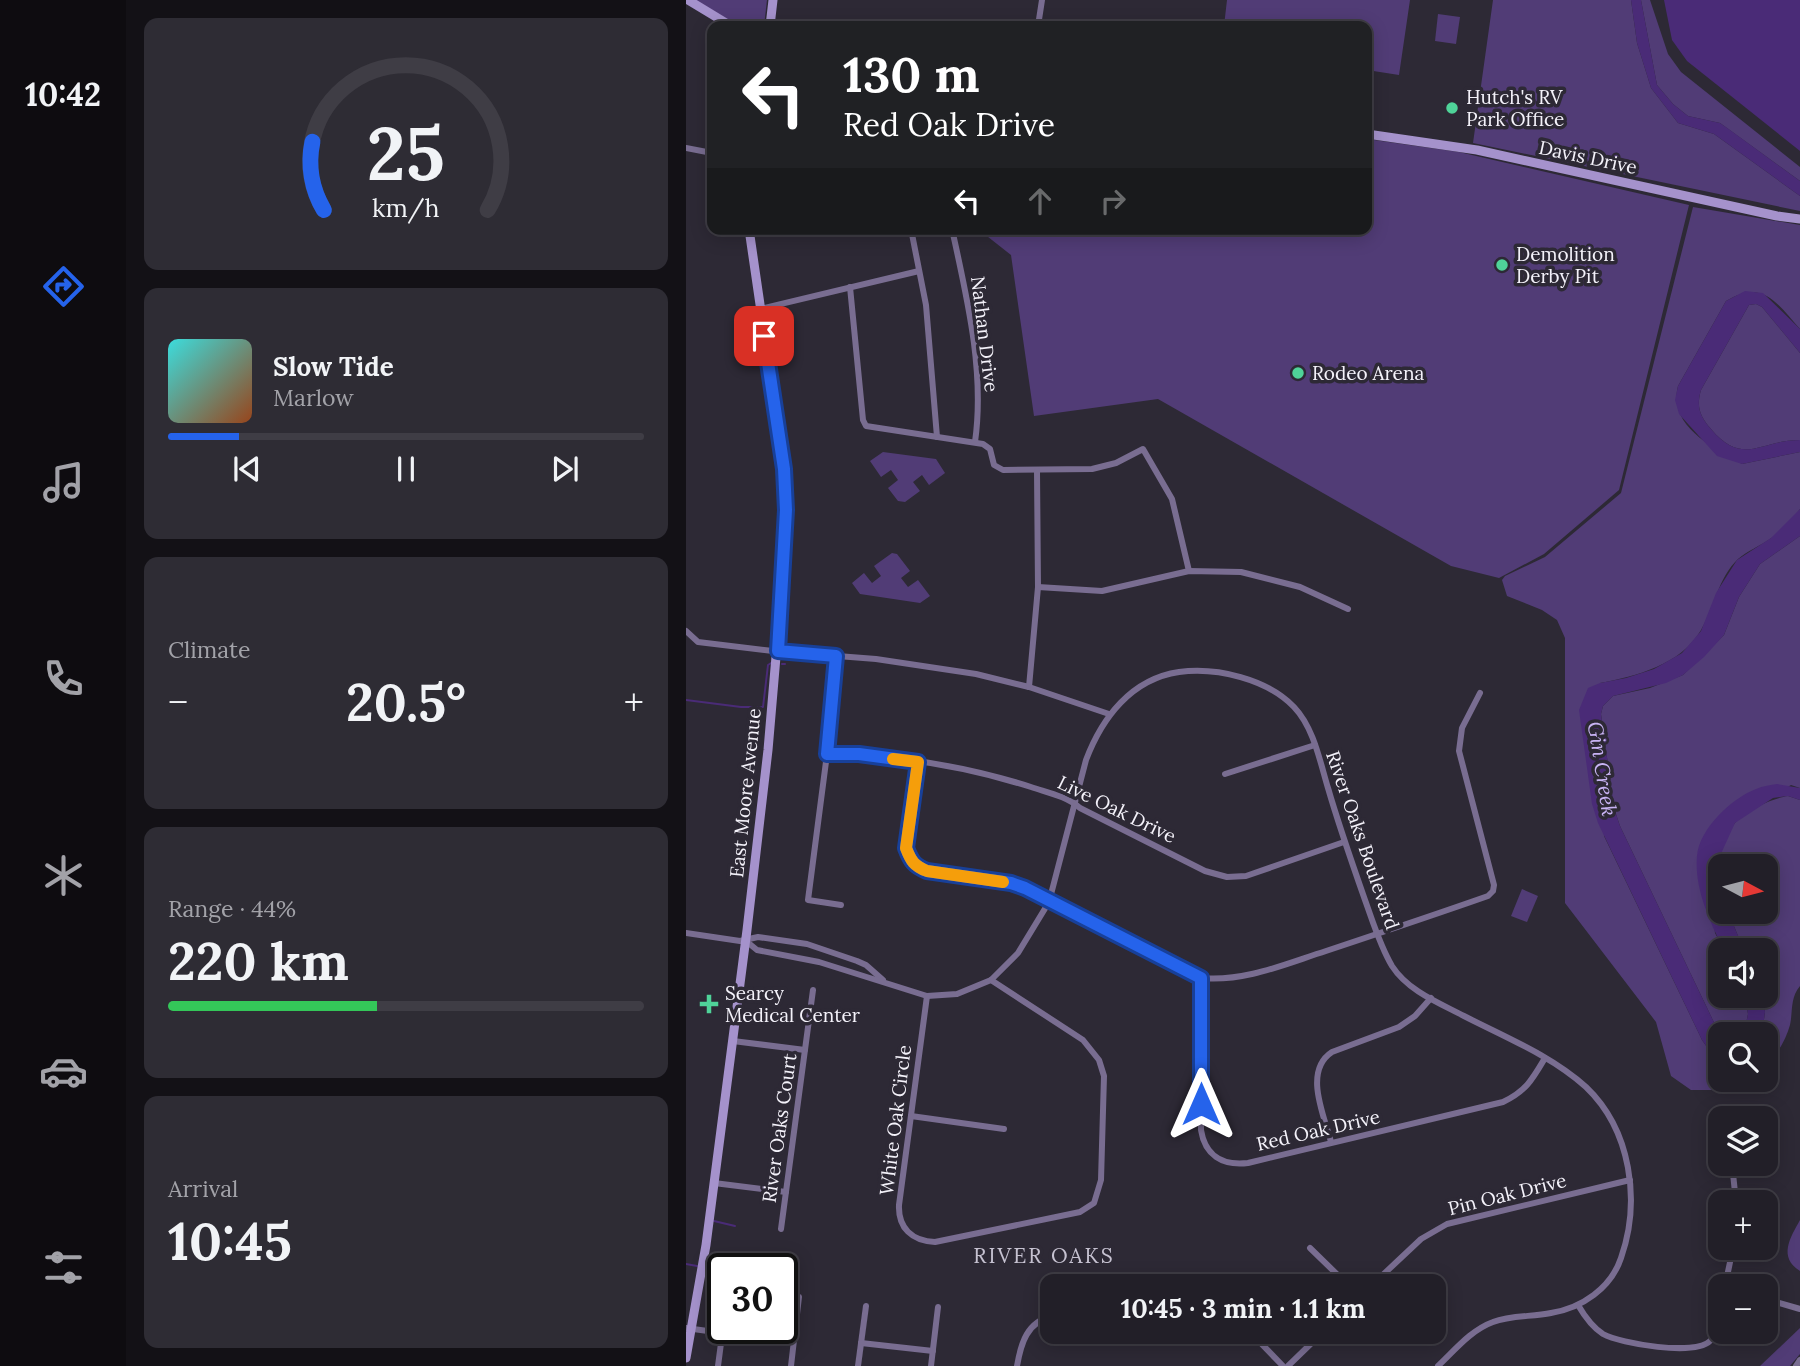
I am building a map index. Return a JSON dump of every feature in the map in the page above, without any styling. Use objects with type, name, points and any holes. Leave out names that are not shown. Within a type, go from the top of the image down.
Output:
[{"type":"street","points":[[688,0],[723,21]]},
{"type":"street","points":[[771,21],[773,0]]},
{"type":"street","points":[[1039,21],[1042,0]]},
{"type":"street","name":"Davis Drive","points":[[1372,135],[1477,150],[1800,219]]},
{"type":"street","points":[[686,148],[707,152]]},
{"type":"street","name":"East Moore Avenue","points":[[686,1358],[714,1183],[746,941],[778,651],[786,540],[785,475],[750,235]]},
{"type":"street","points":[[912,235],[926,305],[937,437]]},
{"type":"street","name":"Nathan Drive","points":[[953,235],[970,316],[979,413],[975,443]]},
{"type":"street","points":[[760,309],[919,271]]},
{"type":"street","points":[[849,287],[863,420],[866,426],[983,444],[990,449],[994,465],[998,469],[1092,470],[1106,467],[1143,449],[1172,499],[1189,571]]},
{"type":"street","points":[[1029,687],[1038,587],[1037,471]]},
{"type":"street","points":[[1038,587],[1102,591],[1189,571],[1231,571],[1300,587],[1348,608]]},
{"type":"street","points":[[686,631],[698,642],[876,659],[976,674],[1029,687],[1108,714]]},
{"type":"street","points":[[836,656],[827,754],[808,900],[841,905]]},
{"type":"street","name":"River Oaks Boulevard","points":[[746,941],[757,950],[805,959],[883,980],[927,996],[957,994],[991,980],[1018,953],[1049,902],[1094,738],[1108,714],[1126,696],[1146,683],[1165,674],[1184,671],[1211,673],[1260,683],[1275,692],[1294,707],[1306,723],[1344,842],[1378,934],[1397,972],[1414,989],[1545,1058],[1587,1088],[1610,1118],[1627,1160],[1630,1180],[1627,1240],[1610,1280],[1578,1306],[1550,1314],[1492,1322],[1470,1335],[1438,1366]]},
{"type":"street","points":[[918,762],[906,848],[916,867],[927,871],[1011,883],[1025,888],[1201,978],[1224,980],[1249,976],[1378,934],[1488,896],[1493,891],[1494,885],[1459,751],[1462,728],[1480,693]]},
{"type":"street","points":[[1225,774],[1315,745]]},
{"type":"street","name":"Live Oak Drive","points":[[827,754],[859,754],[974,771],[1069,799],[1205,871],[1227,877],[1246,877],[1344,842]]},
{"type":"street","points":[[686,933],[746,941]]},
{"type":"street","name":"River Oaks Boulevard","points":[[746,941],[758,937],[807,944],[866,965],[883,980]]},
{"type":"street","name":"Red Oak Drive","points":[[1201,978],[1201,1130],[1211,1154],[1225,1162],[1240,1164],[1503,1102],[1519,1094],[1531,1082],[1545,1058]]},
{"type":"street","name":"White Oak Circle","points":[[927,996],[899,1211],[906,1230],[916,1238],[928,1242],[1080,1212],[1094,1202],[1101,1180],[1104,1076],[1099,1060],[1083,1040],[991,980]]},
{"type":"street","name":"River Oaks Court","points":[[782,1229],[813,990]]},
{"type":"street","points":[[1331,1142],[1316,1077],[1318,1066],[1332,1052],[1399,1027],[1415,1016],[1431,998]]},
{"type":"street","points":[[733,1041],[805,1050]]},
{"type":"street","points":[[911,1116],[1004,1129]]},
{"type":"street","name":"Pin Oak Drive","points":[[1384,1274],[1421,1239],[1447,1224],[1630,1180]]},
{"type":"street","points":[[714,1183],[786,1192]]},
{"type":"street","points":[[1310,1248],[1337,1274]]},
{"type":"street","points":[[798,1305],[799,1297]]},
{"type":"street","points":[[1778,1303],[1800,1309]]},
{"type":"street","points":[[858,1366],[866,1306]]},
{"type":"street","points":[[1578,1306],[1594,1327],[1629,1344],[1693,1348],[1708,1343]]},
{"type":"street","points":[[931,1366],[938,1307]]},
{"type":"street","points":[[1017,1366],[1023,1339],[1029,1328],[1040,1320]]},
{"type":"street","points":[[689,1328],[707,1330]]},
{"type":"street","points":[[861,1343],[933,1351]]},
{"type":"street","points":[[718,1366],[721,1344]]},
{"type":"street","points":[[791,1366],[793,1344]]},
{"type":"street","points":[[1263,1344],[1286,1366],[1310,1344]]},
{"type":"street","points":[[1796,1366],[1800,1360]]},
{"type":"shaded area","points":[[695,0],[767,0],[765,21],[731,21]]},
{"type":"shaded area","points":[[1227,0],[1410,0],[1399,75],[1372,71],[1372,21],[1225,21]]},
{"type":"shaded area","points":[[1493,0],[1631,0],[1637,43],[1651,88],[1678,123],[1714,134],[1800,196],[1800,211],[1473,143]]},
{"type":"shaded area","points":[[1641,0],[1650,0],[1668,54],[1681,72],[1800,167],[1800,181],[1720,123],[1688,116],[1673,104],[1657,85]]},
{"type":"shaded area","points":[[1438,14],[1460,17],[1456,44],[1435,41]]},
{"type":"shaded area","points":[[1372,140],[1459,152],[1689,205],[1619,490],[1544,554],[1499,578],[1451,566],[1158,399],[1034,416],[1011,255],[986,235],[1372,235]]},
{"type":"shaded area","points":[[1693,207],[1800,225],[1800,329],[1776,302],[1759,293],[1750,292],[1726,301],[1678,386],[1677,400],[1680,413],[1695,434],[1742,464],[1800,452],[1800,509],[1778,533],[1742,556],[1731,567],[1701,630],[1682,652],[1657,667],[1600,683],[1604,836],[1708,1049],[1708,1090],[1691,1090],[1671,1076],[1656,1022],[1565,903],[1565,638],[1557,620],[1542,610],[1507,596],[1502,580],[1505,576],[1545,557],[1621,493]]},
{"type":"shaded area","points":[[1749,305],[1762,307],[1800,353],[1800,440],[1743,449],[1733,447],[1711,429],[1702,415],[1699,401],[1701,390]]},
{"type":"shaded area","points":[[883,452],[936,459],[945,473],[929,485],[922,475],[913,482],[920,491],[905,502],[898,501],[888,488],[898,480],[891,470],[881,477],[870,461]]},
{"type":"shaded area","points":[[1800,536],[1800,788],[1791,785],[1705,834],[1708,924],[1714,924],[1718,938],[1708,938],[1708,1008],[1747,1008],[1748,1014],[1746,1022],[1714,1022],[1620,826],[1614,808],[1601,714],[1603,706],[1613,696],[1650,688],[1683,675],[1724,635],[1739,597],[1760,564]]},
{"type":"shaded area","points":[[892,553],[897,554],[910,571],[901,578],[908,587],[918,580],[930,596],[920,603],[860,594],[852,583],[864,573],[872,583],[881,576],[874,566]]},
{"type":"shaded area","points":[[1788,796],[1800,800],[1800,986],[1793,1000],[1790,1025],[1778,1050],[1778,1022],[1764,1022],[1764,1008],[1778,1008],[1778,938],[1739,938],[1733,924],[1778,924],[1778,854],[1721,854],[1726,838],[1735,823],[1745,814],[1775,799]]},
{"type":"shaded area","points":[[1522,889],[1538,896],[1527,922],[1511,916]]},
{"type":"shaded area","points":[[1800,1220],[1800,1271],[1789,1260],[1788,1247]]},
{"type":"shaded area","points":[[1800,1328],[1800,1354],[1790,1366],[1760,1366]]},
{"type":"water","points":[[1631,0],[1641,0],[1657,85],[1673,104],[1688,116],[1720,123],[1730,130],[1800,181],[1800,196],[1714,134],[1678,123],[1651,88],[1637,43]]},
{"type":"water","points":[[1664,0],[1800,0],[1800,151],[1687,61],[1672,40]]},
{"type":"water","points":[[1745,291],[1763,293],[1800,329],[1800,353],[1762,307],[1749,305],[1701,390],[1700,411],[1711,429],[1733,447],[1752,449],[1800,440],[1800,452],[1742,464],[1717,456],[1679,414],[1675,400],[1678,386],[1726,301]]},
{"type":"water","name":"Gin Creek","points":[[1800,509],[1800,536],[1760,564],[1739,597],[1724,635],[1704,657],[1683,675],[1666,683],[1613,696],[1603,706],[1601,714],[1614,808],[1620,826],[1714,1022],[1708,1022],[1708,1049],[1598,823],[1592,804],[1579,710],[1588,688],[1654,669],[1682,653],[1701,631],[1716,593],[1737,560],[1771,538]]},
{"type":"water","points":[[1777,784],[1800,788],[1800,800],[1788,796],[1773,798],[1735,823],[1721,854],[1708,854],[1708,913],[1698,880],[1699,846],[1710,825],[1727,807],[1747,793]]},
{"type":"water","points":[[1713,924],[1733,924],[1739,938],[1719,938]]},
{"type":"water","points":[[1747,1008],[1764,1008],[1764,1022],[1746,1022]]},
{"type":"waterway","points":[[686,700],[763,707],[768,665],[771,663]]},
{"type":"waterway","points":[[714,1221],[735,1226]]},
{"type":"waterway","points":[[686,1264],[697,1266]]},
{"type":"slow traffic","points":[[893,759],[918,762],[906,848],[916,867],[1003,882]]},
{"type":"place","name":"Hutch's RV Park Office","points":[[1452,108]]},
{"type":"place","name":"Demolition Derby Pit","points":[[1502,265]]},
{"type":"place","name":"Rodeo Arena","points":[[1298,373]]},
{"type":"place","name":"Searcy Medical Center","points":[[709,1004]]},
{"type":"district","name":"RIVER OAKS","points":[[1044,1256]]},
{"type":"route","points":[[764,336],[784,469],[786,510],[778,651],[836,656],[827,754],[859,754],[918,762],[906,848],[916,867],[927,871],[1011,883],[1025,888],[1201,978],[1201,1104]]}]
